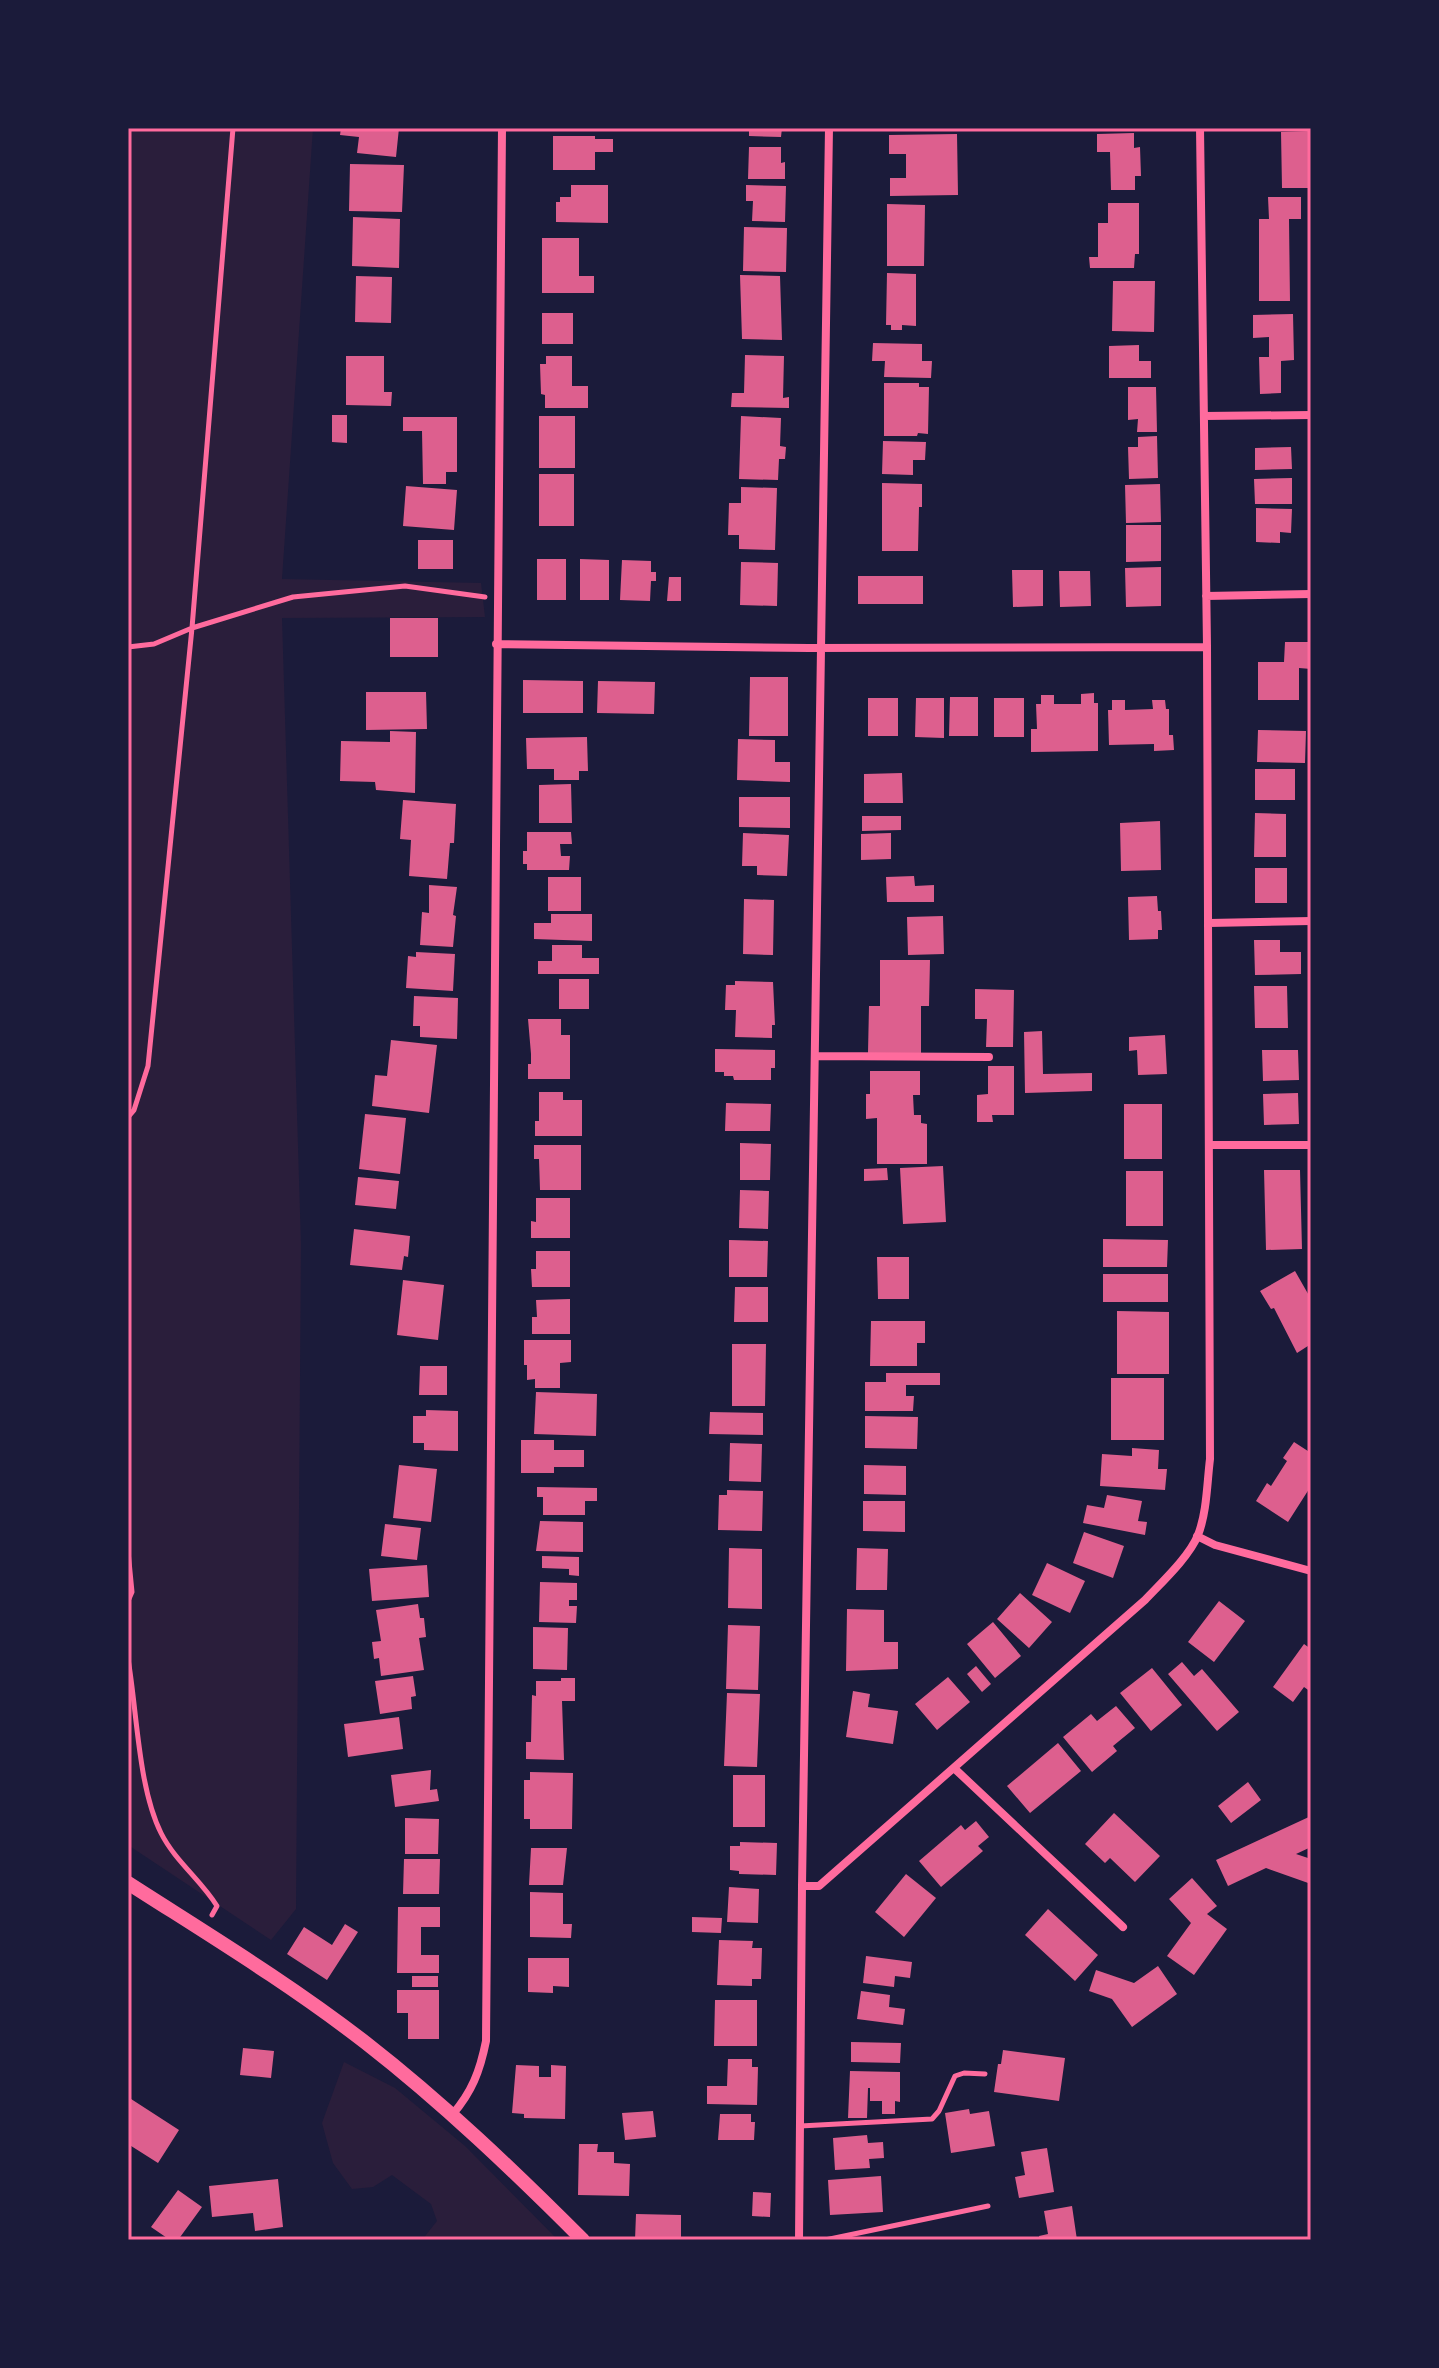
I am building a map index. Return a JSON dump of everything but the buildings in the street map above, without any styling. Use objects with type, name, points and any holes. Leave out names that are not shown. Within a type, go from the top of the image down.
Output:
[{"type":"street","points":[[452,2115],[480,2072],[486,2041],[502,128]]},
{"type":"street","points":[[799,2240],[829,128]]},
{"type":"street","points":[[802,1886],[819,1886],[1145,1600],[1173,1570],[1197,1536],[1205,1503],[1210,1459],[1209,923],[1200,128]]},
{"type":"street","points":[[1204,416],[1311,415]]},
{"type":"street","points":[[1206,596],[1311,594]]},
{"type":"street","points":[[496,644],[1207,647]]},
{"type":"street","points":[[1209,923],[1311,921]]},
{"type":"street","points":[[816,1056],[989,1057]]},
{"type":"street","points":[[1209,1145],[1311,1145]]},
{"type":"street","points":[[1197,1536],[1215,1545],[1311,1571]]},
{"type":"street","points":[[955,1769],[1123,1927]]},
{"type":"street","points":[[128,1883],[261,1967],[365,2042],[452,2115],[583,2240]]},
{"type":"lane","points":[[799,2126],[932,2119],[955,2076],[985,2074]]},
{"type":"lane","points":[[825,2240],[988,2206]]},
{"type":"path","points":[[128,1117],[134,1110],[148,1066],[192,628],[233,128]]},
{"type":"path","points":[[128,647],[154,644],[192,628],[293,597],[405,586],[498,599]]},
{"type":"path","points":[[128,1551],[132,1592],[128,1601]]},
{"type":"path","points":[[128,1659],[139,1745],[161,1834],[217,1906],[203,1930]]},
{"type":"shaded area","points":[[128,128],[313,128],[282,579],[481,583],[485,617],[282,618],[301,1245],[296,1909],[271,1940],[128,1845]]},
{"type":"shaded area","points":[[344,2062],[395,2088],[465,2146],[558,2240],[422,2240],[437,2221],[431,2204],[392,2175],[373,2187],[352,2189],[333,2163],[322,2123]]}]
